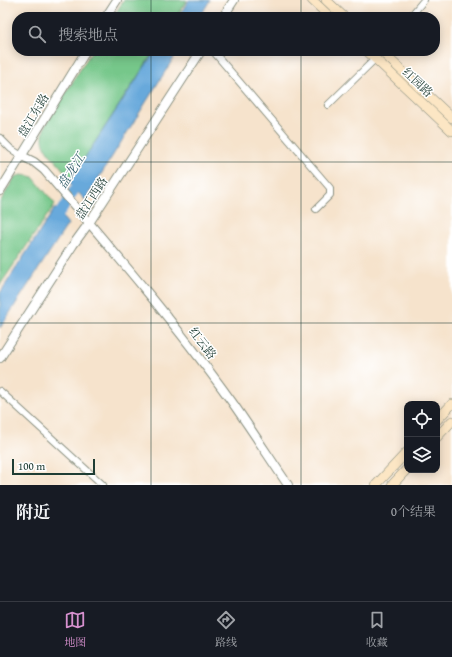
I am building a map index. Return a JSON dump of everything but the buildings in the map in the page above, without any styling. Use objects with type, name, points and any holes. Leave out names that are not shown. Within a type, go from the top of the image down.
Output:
[{"type":"main road","points":[[312,0],[325,12]]},
{"type":"main road","points":[[326,0],[339,12]]},
{"type":"main road","name":"红园路","points":[[379,56],[452,118]]},
{"type":"main road","name":"红园路","points":[[379,56],[452,131]]},
{"type":"main road","points":[[440,417],[452,404]]},
{"type":"main road","points":[[440,434],[452,421]]},
{"type":"main road","points":[[376,485],[404,455]]},
{"type":"main road","points":[[392,485],[404,472]]},
{"type":"street","points":[[109,12],[117,0]]},
{"type":"street","points":[[226,12],[234,0]]},
{"type":"street","points":[[414,12],[424,0]]},
{"type":"street","name":"盘江东路","points":[[0,191],[83,56]]},
{"type":"street","name":"盘江西路","points":[[0,358],[73,246],[90,223],[198,56]]},
{"type":"street","points":[[217,56],[330,188],[330,195],[316,209]]},
{"type":"street","points":[[328,105],[377,56]]},
{"type":"street","points":[[0,138],[11,149],[22,156]]},
{"type":"street","name":"红云路","points":[[22,156],[34,162],[44,170],[136,277],[228,396],[288,485]]},
{"type":"street","points":[[0,391],[103,485]]},
{"type":"green space","points":[[124,0],[187,0],[179,12],[116,12]]},
{"type":"green space","points":[[89,56],[151,56],[71,179],[51,156],[44,144],[43,136],[45,126]]},
{"type":"green space","points":[[21,175],[33,177],[55,204],[0,285],[0,202],[15,177]]},
{"type":"water","points":[[189,0],[210,0],[203,12],[181,12]]},
{"type":"water","points":[[152,56],[175,56],[85,200],[69,182]]},
{"type":"water","points":[[55,208],[68,224],[0,328],[0,293]]},
{"type":"waterway","name":"盘龙江","points":[[52,225],[82,178]]}]
